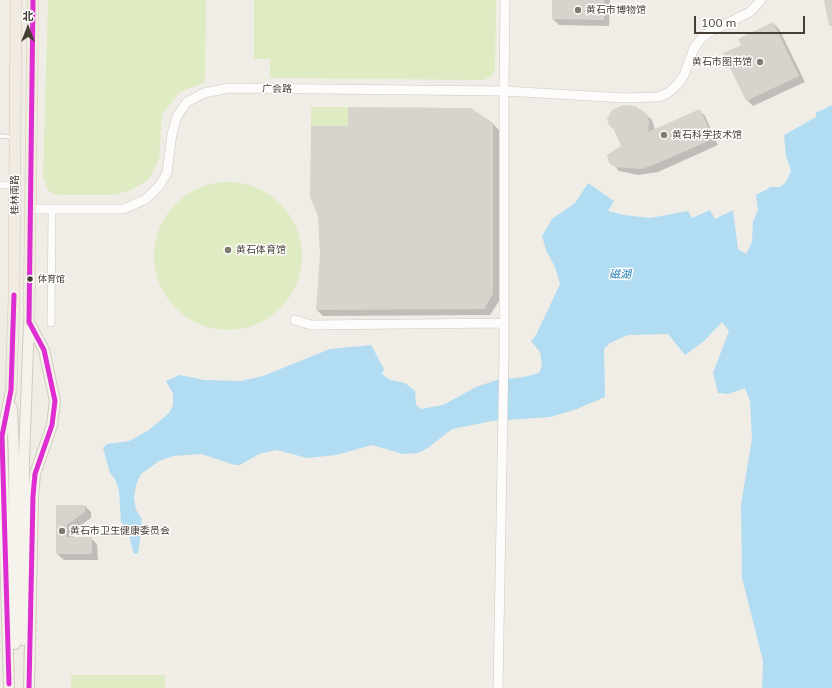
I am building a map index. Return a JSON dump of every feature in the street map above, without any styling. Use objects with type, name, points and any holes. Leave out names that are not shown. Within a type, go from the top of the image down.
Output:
[{"type":"main road","name":"桂林南路","points":[[11,390],[15,185],[16,0]]},
{"type":"main road","name":"桂林南路","points":[[29,322],[32,209],[33,0]]},
{"type":"main road","points":[[15,688],[19,457],[29,322]]},
{"type":"main road","points":[[29,322],[44,350],[55,401],[52,425],[35,474],[33,496],[29,688]]},
{"type":"main road","points":[[11,390],[19,457],[23,688]]},
{"type":"main road","points":[[9,688],[3,596],[2,436],[11,390]]},
{"type":"street","points":[[498,688],[504,353],[505,0]]},
{"type":"street","name":"广会路","points":[[32,209],[124,209],[146,199],[159,186],[167,173],[172,134],[177,116],[188,102],[204,93],[229,88],[504,91],[625,98],[646,98],[663,95],[668,93],[678,84],[684,75],[694,48],[702,38],[708,33],[750,12],[761,0]]},
{"type":"street","points":[[0,185],[15,185]]},
{"type":"street","points":[[51,323],[52,210]]},
{"type":"street","points":[[295,320],[311,326],[503,323]]},
{"type":"lane","points":[[0,136],[15,137]]},
{"type":"green space","points":[[48,0],[206,0],[205,82],[180,92],[162,114],[159,160],[148,180],[129,191],[113,195],[57,195],[48,191],[43,176]]},
{"type":"green space","points":[[254,0],[496,0],[495,71],[490,77],[483,80],[270,78],[270,59],[254,59]]},
{"type":"green space","points":[[311,107],[348,107],[348,126],[311,126]]},
{"type":"green space","name":"黄石体育馆","points":[[235,182],[250,185],[263,190],[281,203],[294,221],[297,228],[301,241],[301,271],[297,284],[294,291],[281,309],[263,322],[256,325],[243,329],[221,330],[206,327],[193,322],[175,309],[162,291],[159,284],[155,271],[154,249],[157,234],[162,221],[175,203],[193,190],[200,187],[213,183]]},
{"type":"green space","points":[[71,675],[165,675],[165,688],[71,688]]},
{"type":"water","name":"磁湖","points":[[832,105],[832,688],[762,688],[763,661],[742,578],[741,504],[752,439],[750,401],[745,388],[728,394],[718,393],[713,373],[729,331],[722,322],[703,342],[685,355],[668,334],[628,335],[610,343],[604,349],[605,397],[577,409],[550,417],[492,421],[452,429],[429,447],[418,453],[403,454],[372,445],[336,455],[307,458],[277,450],[259,454],[240,465],[235,465],[201,454],[173,456],[159,461],[141,474],[136,485],[134,498],[136,510],[141,517],[142,526],[138,553],[134,554],[128,532],[121,522],[119,491],[115,479],[110,473],[103,448],[107,444],[129,441],[149,430],[169,413],[173,405],[173,394],[166,381],[180,375],[204,380],[241,381],[263,376],[330,349],[371,345],[384,369],[382,374],[390,380],[405,383],[415,391],[416,405],[421,409],[443,405],[476,387],[497,380],[524,377],[539,373],[542,365],[540,352],[531,341],[536,335],[560,284],[555,267],[546,250],[542,236],[552,219],[575,203],[588,183],[614,201],[608,211],[624,215],[650,218],[688,211],[692,218],[710,210],[715,219],[733,210],[738,249],[746,254],[752,242],[753,221],[758,210],[756,195],[771,187],[780,187],[786,182],[791,171],[786,156],[784,135],[816,117],[816,113]]},
{"type":"building","name":"黄石市博物馆","points":[[552,0],[604,0],[604,20],[552,19]]},
{"type":"building","points":[[824,0],[832,0],[832,26],[829,26]]},
{"type":"building","name":"黄石市图书馆","points":[[773,22],[799,76],[746,101],[723,53],[741,45],[738,39]]},
{"type":"building","name":"黄石科学技术馆","points":[[623,105],[635,106],[646,113],[649,122],[648,132],[700,109],[713,139],[651,166],[640,169],[615,167],[609,163],[607,155],[621,146],[607,119],[612,110]]},
{"type":"building","points":[[348,107],[471,108],[493,123],[493,294],[484,309],[316,310],[320,255],[318,216],[310,197],[311,126],[348,126]]},
{"type":"building","name":"黄石市卫生健康委员会","points":[[56,505],[85,505],[85,512],[67,525],[67,537],[92,537],[92,554],[56,554]]},
{"type":"transit line","points":[[29,688],[33,496],[35,474],[52,425],[55,401],[44,350],[29,322],[33,0]]},
{"type":"transit line","points":[[9,684],[2,436],[11,390],[14,295]]},
{"type":"place","name":"黄石市博物馆","points":[[578,10]]},
{"type":"place","name":"黄石市图书馆","points":[[760,62]]},
{"type":"place","name":"黄石科学技术馆","points":[[664,135]]},
{"type":"place","name":"黄石体育馆","points":[[228,250]]},
{"type":"place","name":"体育馆","points":[[30,279]]},
{"type":"place","name":"黄石市卫生健康委员会","points":[[62,531]]}]
